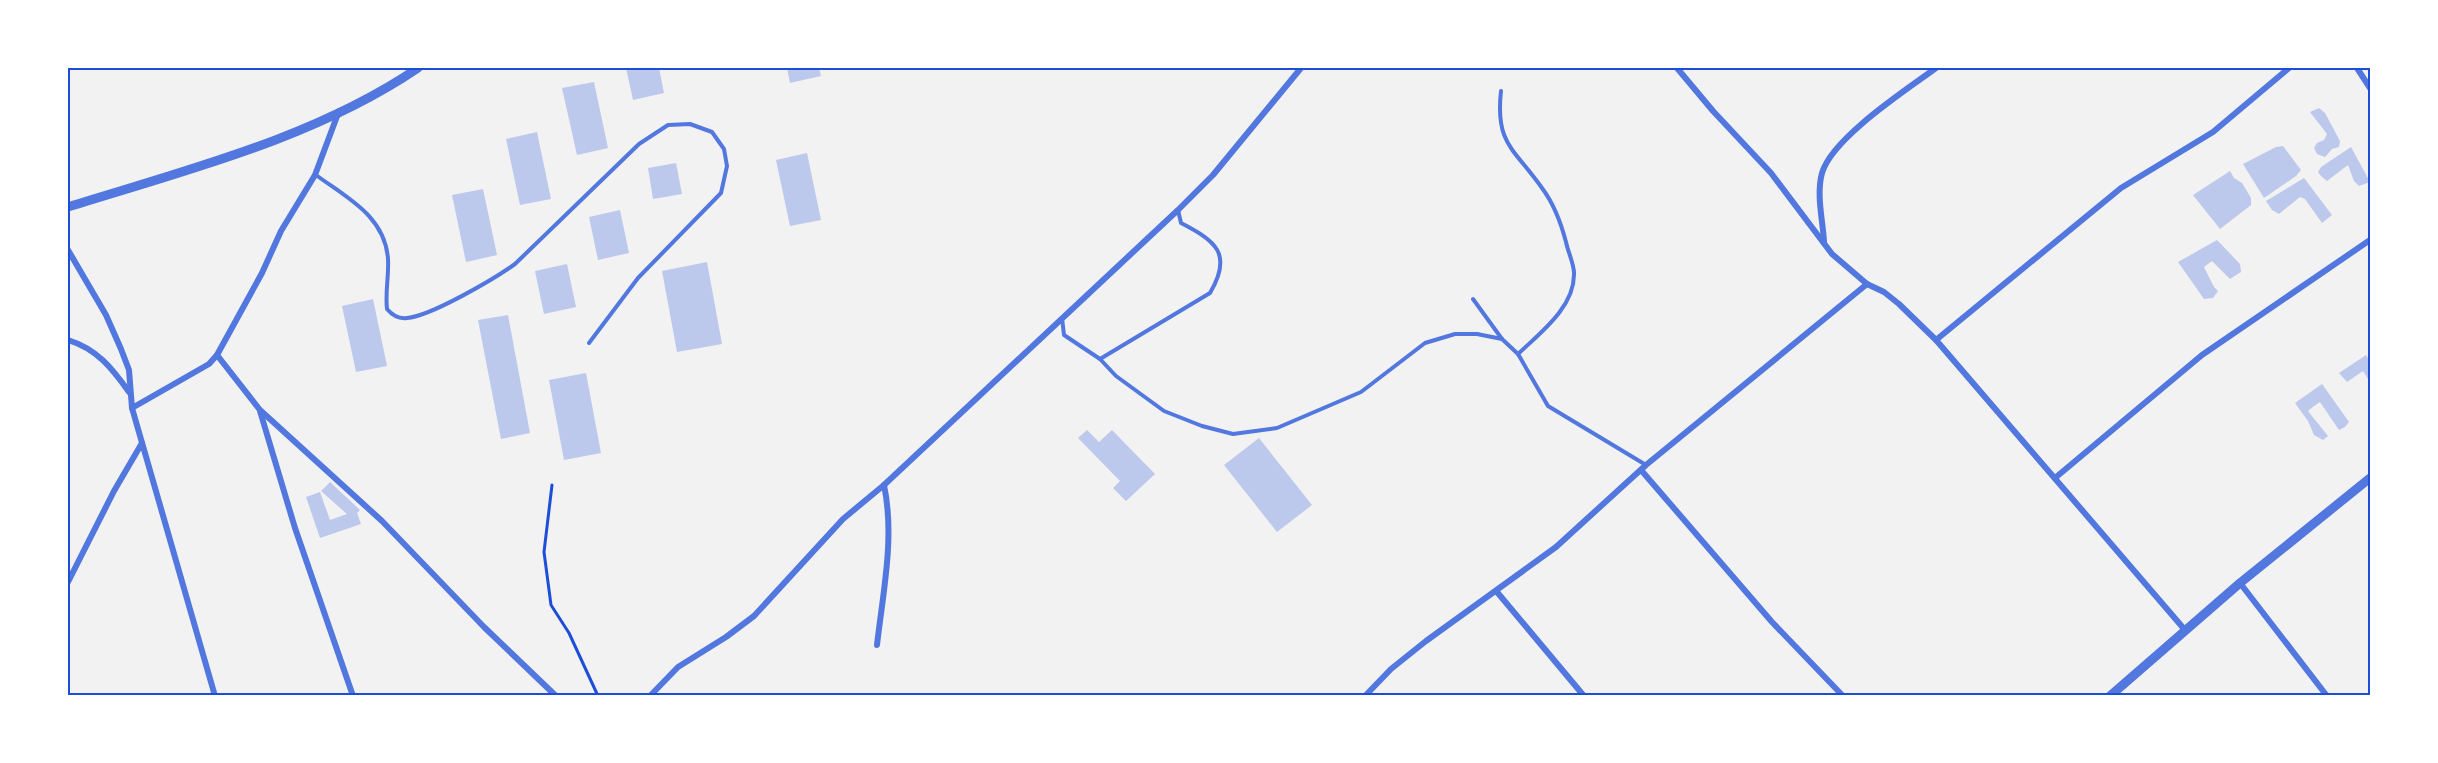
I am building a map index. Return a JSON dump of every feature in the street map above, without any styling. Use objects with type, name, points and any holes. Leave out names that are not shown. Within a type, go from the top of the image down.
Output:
[{"type":"street","points":[[68,207],[245,152],[384,90],[418,68]]},
{"type":"street","points":[[650,696],[678,667],[726,637],[754,616],[837,525],[884,485],[1178,210],[1213,175],[1301,68]]},
{"type":"street","points":[[1677,68],[1713,111],[1771,173],[1832,254],[1867,284],[1884,292],[1899,304],[1936,340],[2107,542],[2185,630]]},
{"type":"street","points":[[1824,243],[1822,172],[1853,132],[1936,68]]},
{"type":"street","points":[[1936,340],[2121,188],[2213,132],[2289,68]]},
{"type":"street","points":[[2357,68],[2370,88]]},
{"type":"street","points":[[132,408],[208,364],[217,355],[262,273],[281,231],[315,175],[339,111]]},
{"type":"street","points":[[2055,478],[2202,355],[2370,240]]},
{"type":"street","points":[[68,250],[106,315],[129,370],[132,408],[215,696]]},
{"type":"street","points":[[1365,696],[1391,669],[1426,641],[1497,592],[1556,547],[1641,470],[1867,284]]},
{"type":"street","points":[[68,340],[100,355],[130,393]]},
{"type":"street","points":[[217,355],[260,410],[382,521],[484,627],[556,696]]},
{"type":"street","points":[[260,410],[295,528],[353,696]]},
{"type":"street","points":[[68,582],[114,491],[142,443]]},
{"type":"street","points":[[1641,470],[1772,622],[1843,696]]},
{"type":"street","points":[[2110,696],[2185,630],[2370,478]]},
{"type":"street","points":[[877,645],[889,534],[888,506],[884,485]]},
{"type":"street","points":[[2240,584],[2327,696]]},
{"type":"street","points":[[1497,592],[1584,696]]},
{"type":"lane","points":[[1501,91],[1499,113],[1503,136],[1543,189],[1561,222],[1574,274],[1568,298],[1550,324],[1518,354]]},
{"type":"lane","points":[[315,175],[370,214],[381,230],[387,246],[385,294],[387,309],[393,315],[408,318],[434,310],[493,280],[515,264],[639,144],[668,125],[690,124],[712,132],[724,149],[727,166],[721,194],[638,278],[589,343]]},
{"type":"lane","points":[[1100,359],[1210,293],[1219,278],[1221,263],[1216,248],[1207,236],[1181,223],[1178,210]]},
{"type":"lane","points":[[1473,299],[1503,339],[1518,354],[1548,406],[1647,465]]},
{"type":"lane","points":[[1062,317],[1064,335],[1100,359],[1116,376],[1164,411],[1202,426],[1233,434],[1277,428],[1361,392],[1425,343],[1455,334],[1477,334],[1503,339]]},
{"type":"path","points":[[552,485],[544,552],[550,605],[569,633],[598,696]]},
{"type":"building","points":[[626,68],[659,68],[664,93],[633,100]]},
{"type":"building","points":[[787,68],[819,68],[821,76],[790,83]]},
{"type":"building","points":[[594,82],[608,148],[577,155],[562,88]]},
{"type":"building","points":[[2319,108],[2325,113],[2340,141],[2339,147],[2332,149],[2325,157],[2317,154],[2314,148],[2317,143],[2324,140],[2327,134],[2310,112]]},
{"type":"building","points":[[537,132],[551,199],[520,205],[506,139]]},
{"type":"building","points":[[2283,146],[2301,170],[2264,198],[2243,164],[2276,147]]},
{"type":"building","points":[[2351,147],[2370,182],[2359,186],[2354,181],[2348,165],[2327,181],[2321,176],[2318,172],[2321,167]]},
{"type":"building","points":[[807,153],[821,220],[790,226],[776,160]]},
{"type":"building","points":[[676,163],[682,194],[653,199],[648,168]]},
{"type":"building","points":[[2230,171],[2234,178],[2242,183],[2251,198],[2251,205],[2220,229],[2193,195]]},
{"type":"building","points":[[2304,178],[2332,215],[2322,223],[2305,199],[2300,197],[2279,214],[2272,210],[2266,201]]},
{"type":"building","points":[[483,189],[497,255],[466,262],[452,195]]},
{"type":"building","points":[[620,210],[629,253],[598,260],[589,217]]},
{"type":"building","points":[[2217,240],[2240,264],[2241,272],[2230,279],[2212,261],[2204,267],[2218,291],[2213,298],[2204,299],[2178,262]]},
{"type":"building","points":[[707,262],[722,344],[677,352],[662,271]]},
{"type":"building","points":[[567,264],[576,307],[544,314],[535,271]]},
{"type":"building","points":[[373,299],[387,366],[356,372],[342,306]]},
{"type":"building","points":[[508,315],[530,433],[501,439],[478,320]]},
{"type":"building","points":[[2366,355],[2370,361],[2370,382],[2363,371],[2347,382],[2339,373]]},
{"type":"building","points":[[586,373],[601,453],[564,460],[549,380]]},
{"type":"building","points":[[2322,384],[2349,422],[2339,430],[2320,402],[2314,406],[2308,411],[2328,436],[2323,440],[2314,435],[2308,421],[2295,403]]},
{"type":"building","points":[[1087,430],[1099,442],[1112,430],[1155,474],[1126,501],[1113,488],[1120,481],[1078,438]]},
{"type":"building","points":[[1259,438],[1312,505],[1277,532],[1224,465]]},
{"type":"building","points":[[330,482],[360,510],[357,513],[361,524],[320,538],[306,497],[320,492],[330,520],[347,514],[321,491]]}]
